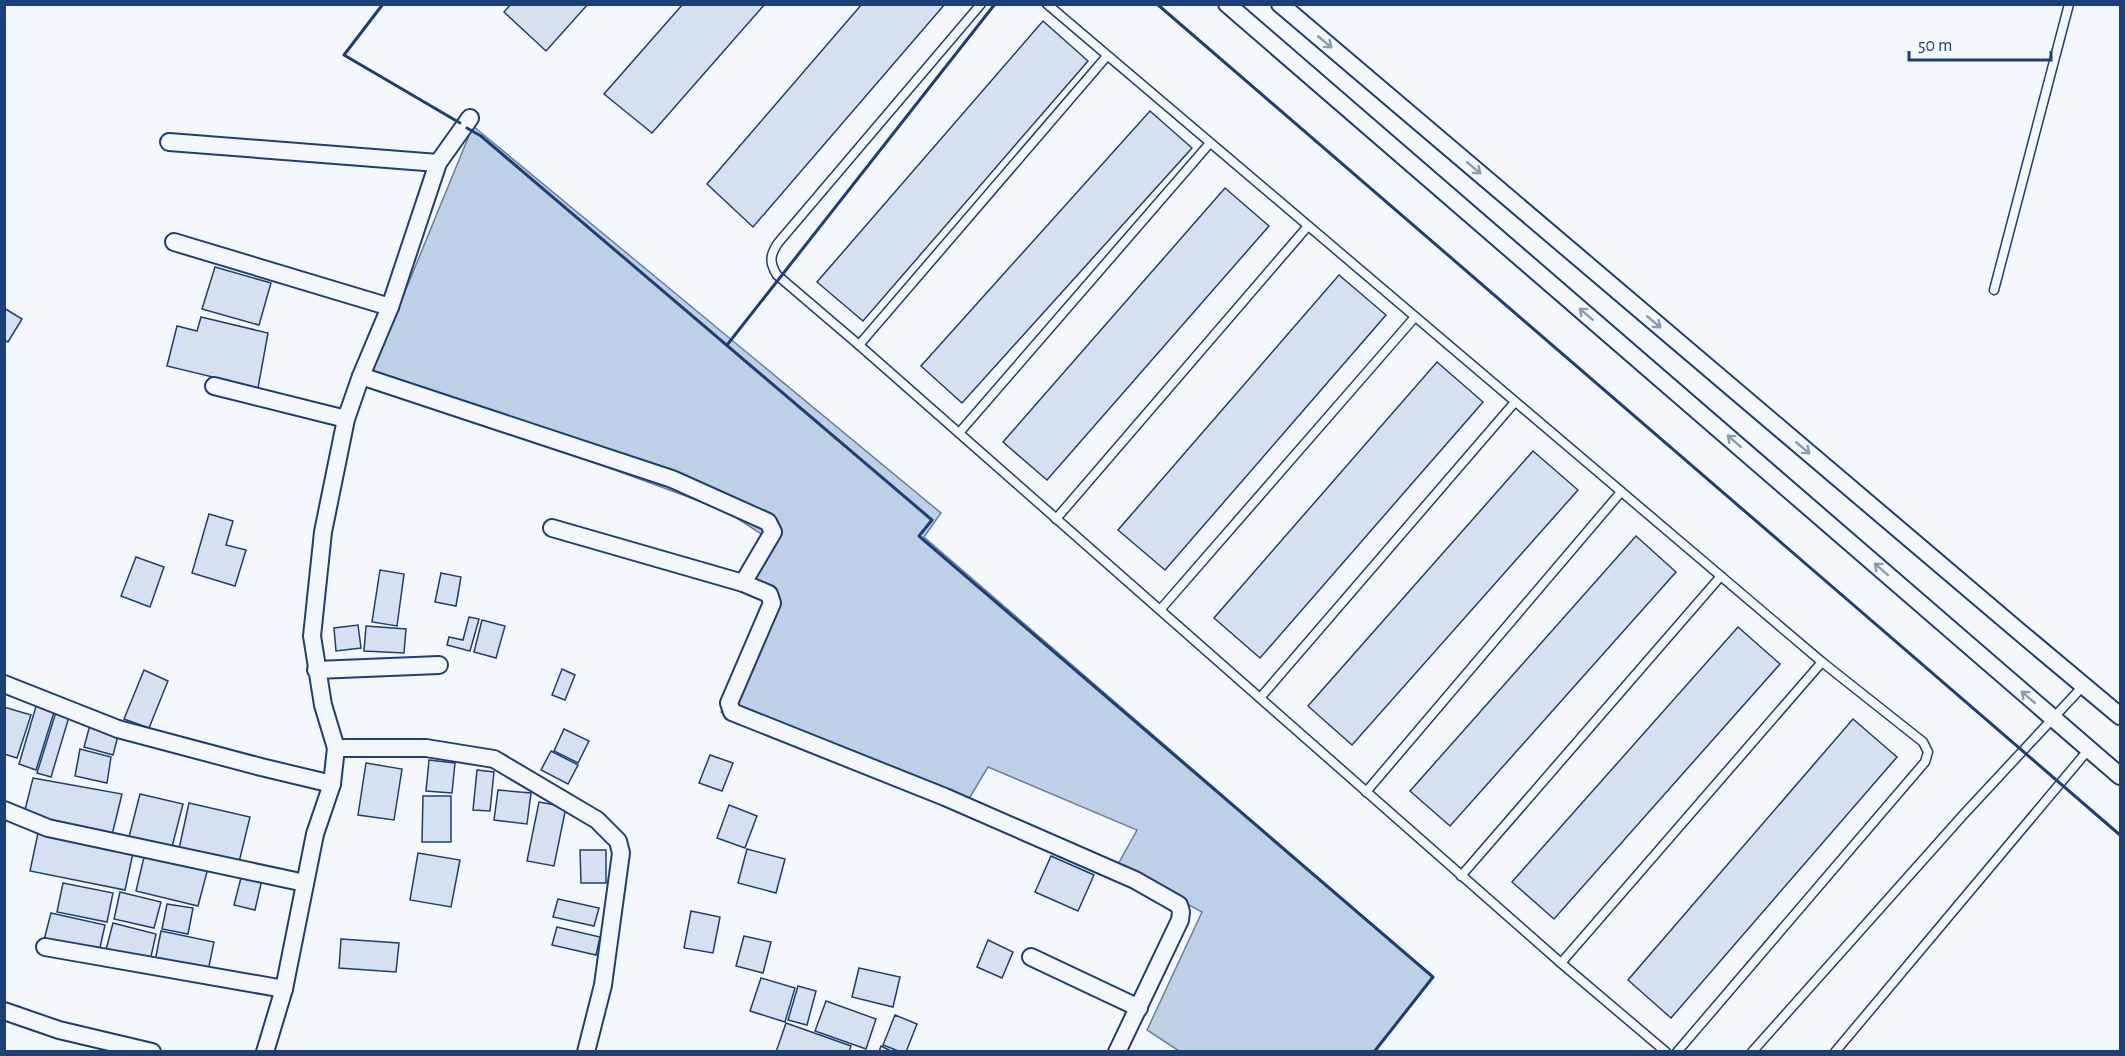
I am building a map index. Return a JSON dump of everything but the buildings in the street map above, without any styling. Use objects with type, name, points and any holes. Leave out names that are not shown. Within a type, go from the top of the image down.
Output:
[{"type":"street","points":[[1227,4],[1975,649],[2052,719],[2121,776]]},
{"type":"street","points":[[1280,4],[2121,716]]},
{"type":"street","points":[[265,1052],[284,989],[315,834],[332,784],[336,748],[323,705],[312,636],[323,532],[346,419],[390,307],[438,163],[470,118]]},
{"type":"street","points":[[169,142],[438,163]]},
{"type":"street","points":[[174,242],[390,307]]},
{"type":"street","points":[[361,376],[672,479],[768,522],[773,532],[742,582]]},
{"type":"street","points":[[214,386],[346,419]]},
{"type":"street","points":[[552,528],[742,582],[769,594],[772,603],[729,703],[732,712],[945,797],[1135,880],[1179,905],[1180,920],[1117,1052]]},
{"type":"street","points":[[316,670],[439,665]]},
{"type":"street","points":[[4,684],[118,729],[332,784]]},
{"type":"street","points":[[336,748],[426,748],[494,759],[597,820],[618,841],[621,853],[603,985],[586,1052]]},
{"type":"street","points":[[4,810],[48,828],[305,883]]},
{"type":"street","points":[[45,947],[284,989]]},
{"type":"street","points":[[1031,957],[1139,1008]]},
{"type":"street","points":[[4,1011],[59,1030],[124,1048],[152,1052]]},
{"type":"lane","points":[[981,4],[771,254],[771,266],[777,275],[1461,876],[1666,1052]]},
{"type":"lane","points":[[1047,4],[1822,662],[1923,742],[1928,752],[1925,762],[1677,1052]]},
{"type":"lane","points":[[1994,290],[2069,4]]},
{"type":"lane","points":[[859,345],[1107,56]]},
{"type":"lane","points":[[959,433],[1210,143]]},
{"type":"lane","points":[[1056,519],[1308,226]]},
{"type":"lane","points":[[1160,610],[1415,317]]},
{"type":"lane","points":[[1260,698],[1515,402]]},
{"type":"lane","points":[[1366,792],[1621,492]]},
{"type":"lane","points":[[1461,876],[1721,576]]},
{"type":"lane","points":[[1561,963],[1822,662]]},
{"type":"lane","points":[[1752,1052],[2084,684]]},
{"type":"lane","points":[[1836,1052],[2089,749]]},
{"type":"water","points":[[473,126],[941,513],[924,537],[1433,977],[1374,1051],[1179,1051],[1147,1030],[1202,912],[1117,866],[1137,830],[988,767],[967,802],[721,712],[775,588],[739,579],[763,535],[726,511],[369,379]]},
{"type":"wall","points":[[383,4],[344,55],[460,123]]},
{"type":"wall","points":[[727,345],[995,4]]},
{"type":"wall","points":[[1157,4],[2120,835]]},
{"type":"wall","points":[[467,128],[481,136],[932,520],[919,536],[1433,977],[1374,1052]]}]
